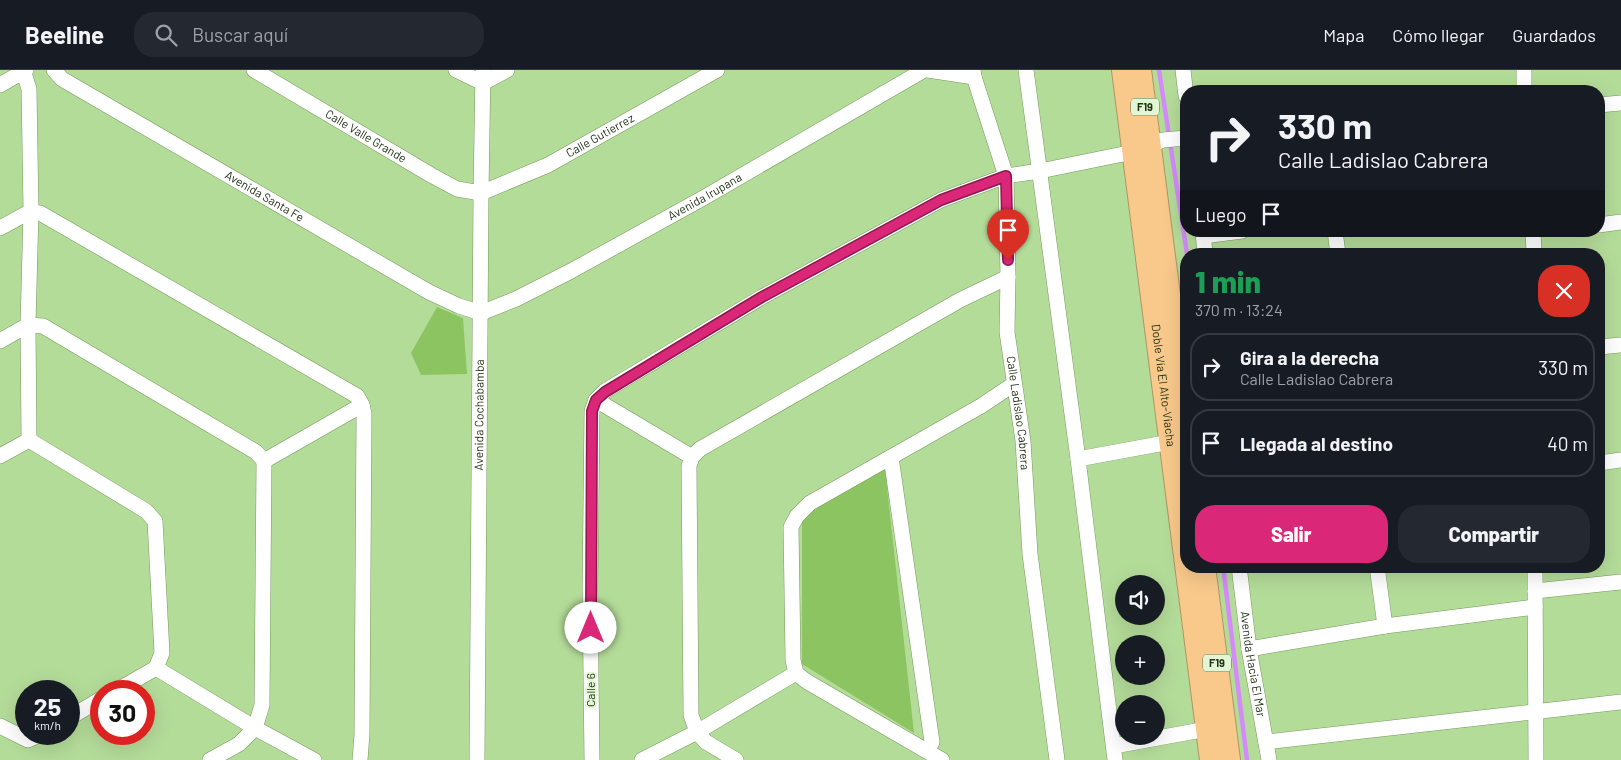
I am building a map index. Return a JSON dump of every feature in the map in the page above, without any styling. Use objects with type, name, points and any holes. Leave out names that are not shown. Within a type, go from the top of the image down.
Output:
[{"type":"highway","name":"Doble Vía El Alto-Viacha","points":[[1123,70],[1162,142]]},
{"type":"highway","name":"Doble Vía El Alto-Viacha","points":[[1140,70],[1162,142],[1180,455]]},
{"type":"highway","name":"Doble Vía El Alto-Viacha","points":[[1192,573],[1211,760]]},
{"type":"highway","name":"F19","points":[[1205,573],[1229,760]]},
{"type":"street","name":"Avenida Santa Fe","points":[[54,70],[62,79],[429,292],[481,313]]},
{"type":"street","name":"Calle Valle Grande","points":[[254,70],[431,175],[457,189],[481,193]]},
{"type":"street","points":[[456,70],[483,76],[507,70]]},
{"type":"street","name":"Calle Gutierrez","points":[[481,193],[548,165],[717,70]]},
{"type":"street","name":"Avenida Irupana","points":[[481,313],[516,299],[571,271],[706,197],[924,70]]},
{"type":"street","points":[[928,70],[974,74]]},
{"type":"street","points":[[1026,70],[1078,459],[1114,753],[1207,729]]},
{"type":"street","points":[[1182,70],[1184,85]]},
{"type":"street","points":[[1524,70],[1524,85]]},
{"type":"street","points":[[0,85],[24,71],[29,89],[31,211],[28,325],[29,440]]},
{"type":"street","name":"Calle Ladislao Cabrera","points":[[974,74],[1006,176],[1008,277],[1006,332],[1023,441],[1030,554],[1057,760]]},
{"type":"street","name":"Avenida Cochabamba","points":[[477,760],[483,76]]},
{"type":"street","points":[[1605,104],[1621,102]]},
{"type":"street","points":[[692,457],[596,400],[605,392],[762,297],[941,200],[1006,176],[1040,171],[1162,142]]},
{"type":"street","points":[[0,228],[31,211],[40,213],[356,396],[362,405],[364,414],[362,734],[360,760]]},
{"type":"street","points":[[1605,224],[1621,222]]},
{"type":"street","points":[[736,760],[706,742],[697,732],[691,716],[689,466],[692,457],[700,449],[952,305],[1008,277]]},
{"type":"street","points":[[0,341],[28,325],[43,326],[256,452],[264,462],[262,704],[255,728],[238,744],[210,760]]},
{"type":"street","points":[[1605,346],[1621,345]]},
{"type":"street","points":[[942,760],[814,686],[796,673],[793,660],[791,527],[797,516],[810,503],[981,406],[1014,384]]},
{"type":"street","name":"Calle 6","points":[[592,760],[590,590],[592,411],[596,400]]},
{"type":"street","points":[[264,462],[362,405]]},
{"type":"street","points":[[1078,459],[1178,435]]},
{"type":"street","points":[[0,456],[29,440]]},
{"type":"street","points":[[29,440],[146,511],[155,521],[162,653],[156,668],[135,680]]},
{"type":"street","points":[[891,457],[932,742],[927,751]]},
{"type":"street","points":[[1605,463],[1621,460]]},
{"type":"street","name":"Avenida Hacia El Mar","points":[[1240,573],[1249,648],[1268,760]]},
{"type":"street","points":[[1378,573],[1385,626]]},
{"type":"street","points":[[1535,573],[1536,760]]},
{"type":"street","points":[[1535,591],[1621,582]]},
{"type":"street","points":[[1249,648],[1385,626],[1535,607]]},
{"type":"street","points":[[156,668],[255,728],[314,760]]},
{"type":"street","points":[[642,760],[697,732],[796,673]]},
{"type":"street","points":[[1266,742],[1621,702]]},
{"type":"street","points":[[0,726],[15,734]]},
{"type":"green space","points":[[437,307],[463,318],[467,374],[421,375],[411,353]]},
{"type":"green space","points":[[885,469],[914,733],[802,664],[802,517]]},
{"type":"waterway","points":[[1159,70],[1180,208]]},
{"type":"waterway","points":[[1184,237],[1186,248]]},
{"type":"waterway","points":[[1224,573],[1247,760]]},
{"type":"route","points":[[591,628],[592,411],[596,400],[605,392],[762,297],[941,200],[1006,176],[1008,260]]}]
